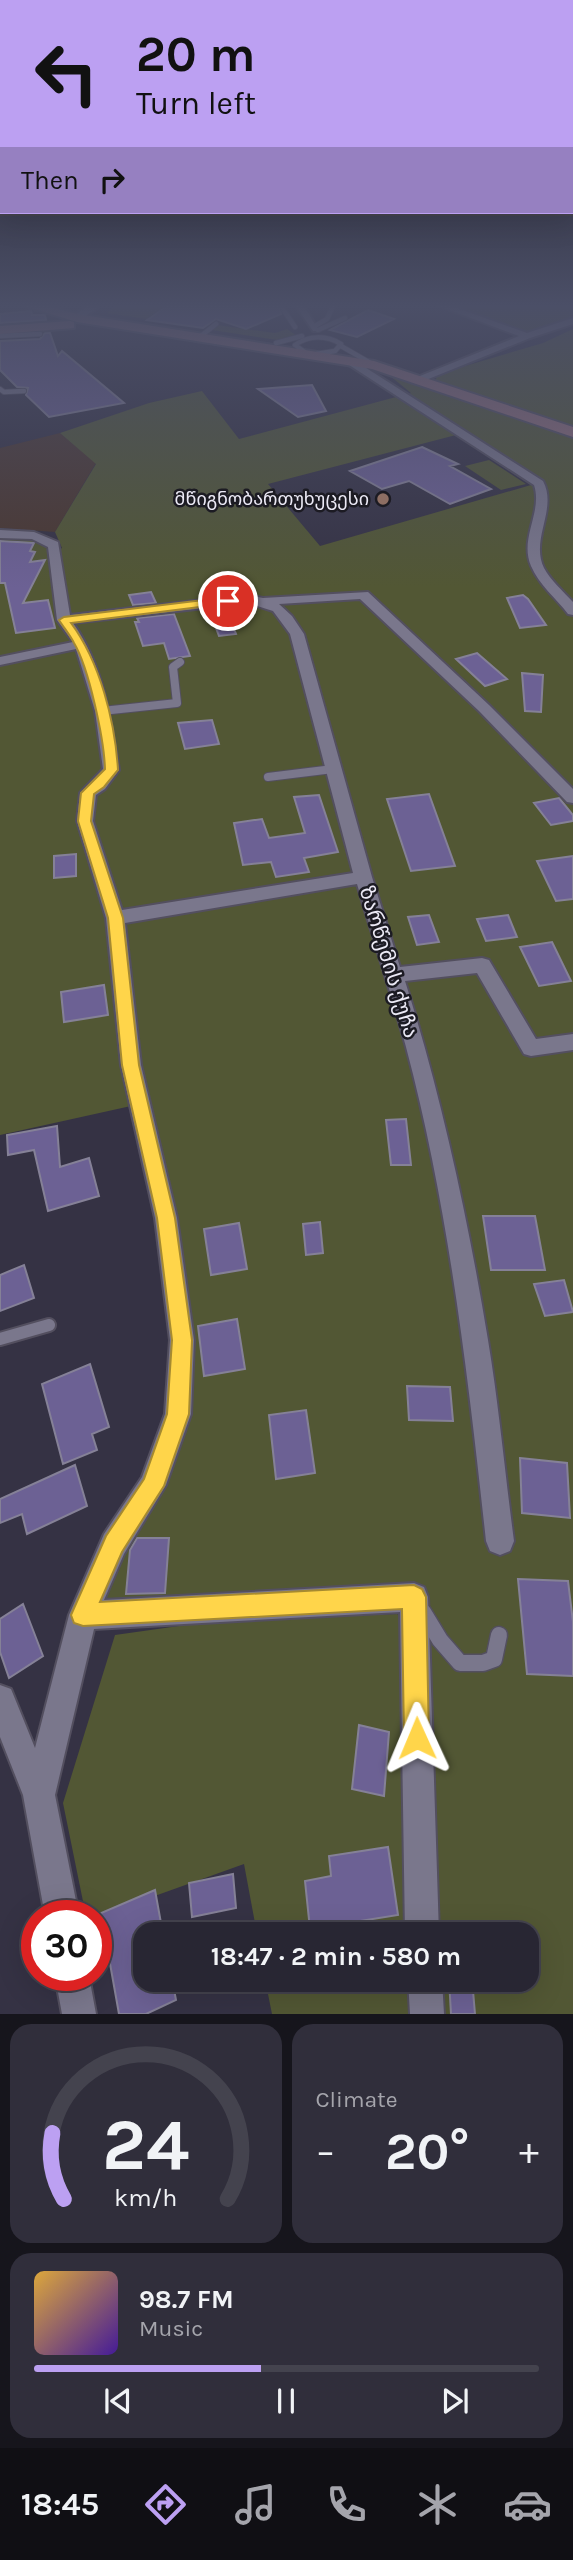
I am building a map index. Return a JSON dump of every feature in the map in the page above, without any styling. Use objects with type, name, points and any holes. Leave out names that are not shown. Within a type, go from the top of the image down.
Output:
[{"type":"main road","points":[[478,400],[573,432]]},
{"type":"street","points":[[415,400],[539,483],[542,489],[541,509],[533,556],[542,577],[573,611]]},
{"type":"street","points":[[0,534],[34,536],[54,545],[64,620],[81,644],[102,712],[111,770],[99,785],[88,793],[85,821],[115,918],[131,1065],[166,1218],[182,1340],[178,1414],[153,1486],[114,1544],[83,1615],[39,1795]]},
{"type":"street","points":[[64,620],[248,599],[267,601],[363,595],[484,708],[573,798]]},
{"type":"street","name":"ზარწემის ქუჩა","points":[[267,601],[289,617],[297,634],[363,877],[394,975],[442,1159],[476,1340],[500,1541]]},
{"type":"street","points":[[0,661],[81,644]]},
{"type":"street","points":[[115,918],[363,877]]},
{"type":"street","points":[[394,975],[482,965],[531,1048],[573,1042]]},
{"type":"street","points":[[83,1615],[414,1597],[422,1922]]},
{"type":"street","points":[[0,1700],[39,1795],[59,1900]]},
{"type":"street","points":[[75,1991],[79,2014]]},
{"type":"street","points":[[425,1992],[426,2014]]},
{"type":"lane","points":[[102,712],[177,703],[173,667],[180,662]]},
{"type":"lane","points":[[268,777],[333,769]]},
{"type":"lane","points":[[0,1339],[48,1325]]},
{"type":"lane","points":[[414,1597],[440,1640],[460,1663],[483,1663],[494,1658],[499,1635]]},
{"type":"shaded area","points":[[60,433],[96,463],[55,532],[0,528],[0,448]]},
{"type":"green space","points":[[162,400],[209,400],[239,439],[385,400],[468,400],[573,436],[573,2014],[434,2014],[431,1992],[539,1992],[539,1922],[424,1922],[414,1597],[83,1615],[153,1485],[182,1340],[140,1104],[0,1135],[0,536],[37,540],[43,542],[53,553],[62,548],[55,532],[96,464],[60,433]],"holes":[[[456,435],[531,485],[320,546],[268,484]]]},
{"type":"green space","points":[[491,400],[573,400],[573,428]]},
{"type":"green space","points":[[489,460],[526,484],[501,490],[465,466]]},
{"type":"green space","points":[[397,1614],[409,1623],[414,1922],[255,1922],[244,1864],[112,1911],[112,1900],[83,1900],[63,1803],[115,1635],[207,1622]]},
{"type":"green space","points":[[268,1992],[414,1992],[415,2014],[272,2014]]},
{"type":"building","points":[[31,400],[120,400],[124,403],[49,417]]},
{"type":"building","points":[[274,400],[320,400],[326,411],[298,417]]},
{"type":"building","points":[[422,447],[458,464],[450,466],[491,489],[450,504],[409,481],[382,489],[350,471]]},
{"type":"building","points":[[0,541],[34,543],[30,551],[35,552],[30,562],[45,560],[23,603],[48,600],[55,628],[16,633],[5,583],[0,583]]},
{"type":"building","points":[[151,592],[156,603],[133,605],[129,595]]},
{"type":"building","points":[[523,595],[546,625],[520,628],[507,598]]},
{"type":"building","points":[[174,614],[190,656],[169,659],[164,643],[143,646],[135,622],[139,622],[137,618]]},
{"type":"building","points":[[230,618],[236,634],[219,636],[213,620]]},
{"type":"building","points":[[477,653],[507,679],[485,686],[456,659]]},
{"type":"building","points":[[522,673],[543,675],[541,712],[525,711]]},
{"type":"building","points":[[212,720],[219,744],[185,749],[178,723]]},
{"type":"building","points":[[429,794],[455,866],[411,871],[387,799]]},
{"type":"building","points":[[319,795],[338,852],[304,858],[309,872],[276,877],[271,862],[243,865],[234,823],[262,819],[269,838],[305,833],[294,797]]},
{"type":"building","points":[[559,798],[573,815],[573,821],[551,825],[534,803]]},
{"type":"building","points":[[76,854],[76,876],[54,878],[54,856]]},
{"type":"building","points":[[573,856],[573,899],[556,901],[537,861]]},
{"type":"building","points":[[429,915],[439,942],[417,945],[408,917]]},
{"type":"building","points":[[508,915],[517,937],[486,941],[477,919]]},
{"type":"building","points":[[552,942],[571,981],[539,986],[520,947]]},
{"type":"building","points":[[104,985],[108,1015],[64,1022],[61,992]]},
{"type":"building","points":[[406,1119],[411,1165],[391,1165],[386,1120]]},
{"type":"building","points":[[57,1126],[60,1167],[89,1158],[99,1196],[48,1211],[34,1150],[8,1155],[7,1135]]},
{"type":"building","points":[[483,1216],[535,1216],[545,1270],[491,1270]]},
{"type":"building","points":[[320,1222],[323,1253],[306,1255],[303,1224]]},
{"type":"building","points":[[239,1223],[247,1269],[211,1275],[204,1229]]},
{"type":"building","points":[[24,1265],[34,1298],[0,1311],[0,1275]]},
{"type":"building","points":[[564,1280],[573,1312],[545,1316],[534,1284]]},
{"type":"building","points":[[237,1319],[245,1369],[204,1376],[198,1326]]},
{"type":"building","points":[[90,1364],[109,1427],[92,1434],[97,1450],[63,1464],[42,1384]]},
{"type":"building","points":[[407,1386],[450,1387],[453,1421],[409,1420]]},
{"type":"building","points":[[306,1410],[315,1473],[276,1479],[269,1415]]},
{"type":"building","points":[[520,1458],[567,1463],[570,1518],[522,1513]]},
{"type":"building","points":[[75,1465],[87,1506],[27,1534],[22,1514],[0,1523],[0,1499]]},
{"type":"building","points":[[137,1538],[169,1538],[165,1593],[126,1594],[130,1550]]},
{"type":"building","points":[[518,1579],[568,1581],[573,1622],[573,1676],[527,1674]]},
{"type":"building","points":[[23,1604],[43,1656],[9,1678],[0,1652],[0,1619]]},
{"type":"building","points":[[359,1725],[389,1732],[384,1796],[352,1789]]},
{"type":"building","points":[[388,1847],[398,1915],[354,1922],[309,1922],[305,1881],[331,1876],[329,1856]]},
{"type":"building","points":[[233,1874],[236,1908],[192,1917],[189,1883]]},
{"type":"building","points":[[155,1890],[161,1922],[133,1922],[133,1992],[174,1992],[176,2000],[146,2014],[119,2014],[112,1975],[112,1908]]},
{"type":"building","points":[[450,1992],[473,1992],[475,2014],[451,2014]]},
{"type":"place","name":"მწიგნობართუხუცესი","points":[[383,499]]},
{"type":"route","points":[[228,601],[64,620],[81,644],[102,712],[111,757],[111,770],[99,785],[88,793],[85,821],[115,918],[131,1065],[166,1218],[182,1340],[178,1414],[153,1486],[114,1544],[83,1615],[414,1597],[417,1738]]}]
